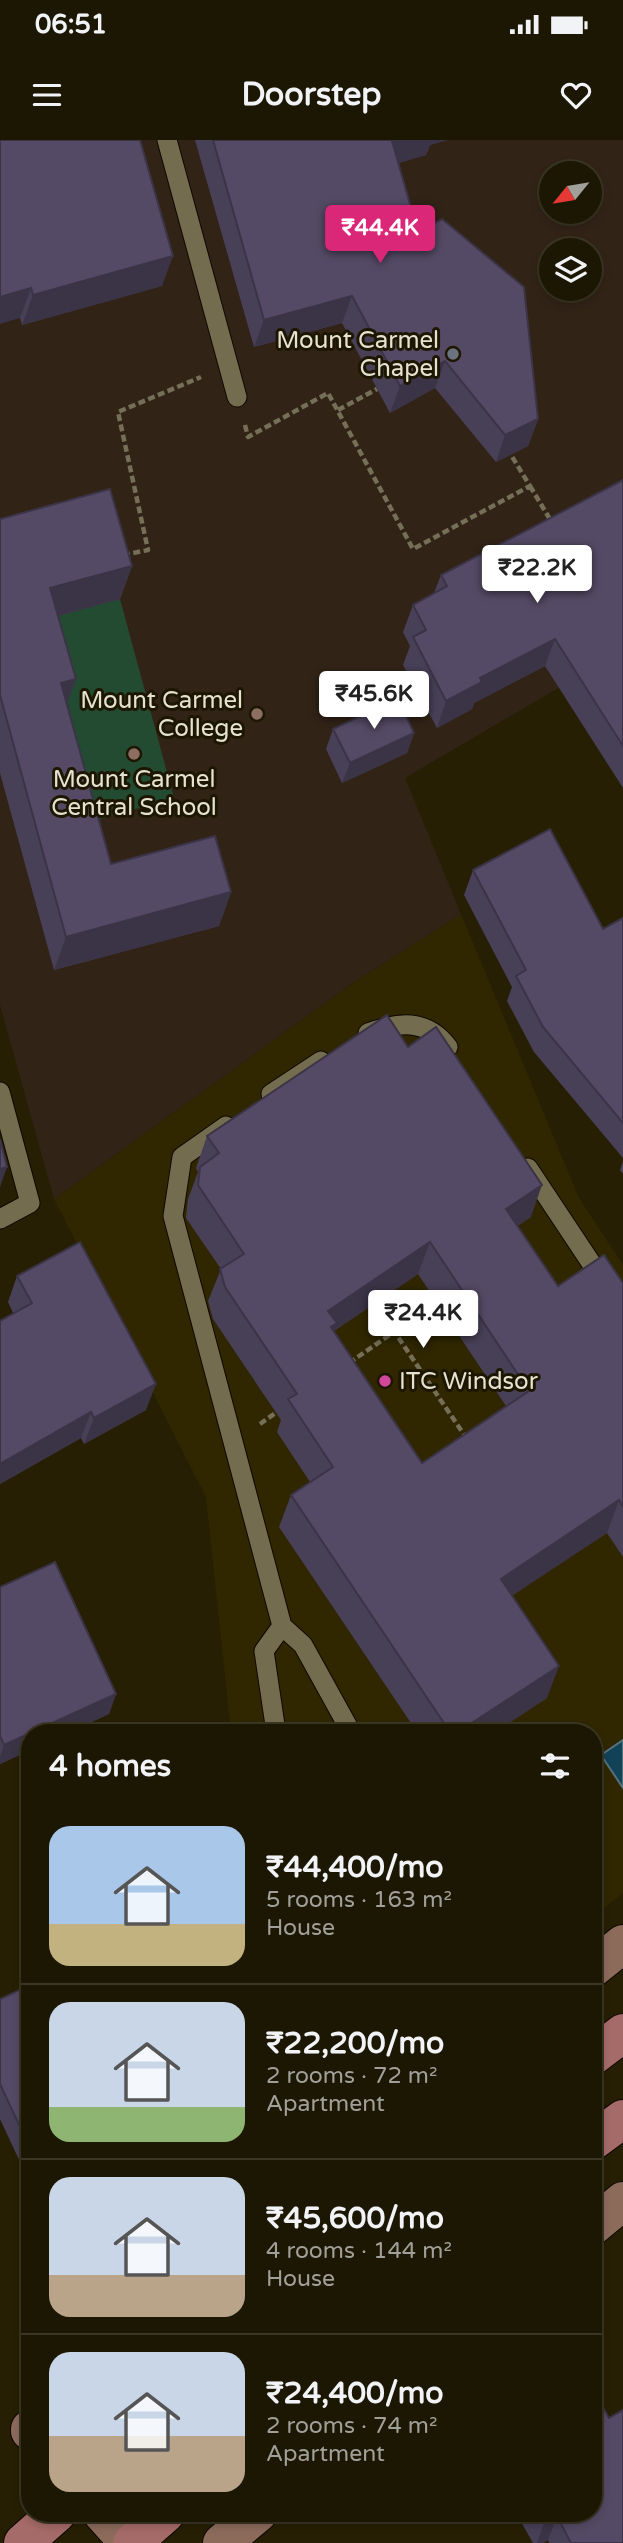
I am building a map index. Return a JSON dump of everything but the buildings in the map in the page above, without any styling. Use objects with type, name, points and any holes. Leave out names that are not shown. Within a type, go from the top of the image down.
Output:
[{"type":"main road","points":[[602,2049],[623,2033]]},
{"type":"main road","points":[[602,2134],[623,2119]]},
{"type":"main road","points":[[130,2543],[155,2522]]},
{"type":"street","points":[[602,1961],[623,1944]]},
{"type":"street","points":[[602,2219],[623,2201]]},
{"type":"street","points":[[110,2522],[130,2543]]},
{"type":"street","points":[[222,2543],[247,2522]]},
{"type":"lane","points":[[167,140],[237,397]]},
{"type":"lane","points":[[347,1724],[303,1645],[282,1626],[173,1216],[182,1157],[348,1045],[395,1024],[423,1026],[445,1043],[460,1066]]},
{"type":"lane","points":[[0,1092],[30,1203],[0,1219]]},
{"type":"lane","points":[[514,1148],[623,1311]]},
{"type":"lane","points":[[275,1724],[264,1651],[282,1626]]},
{"type":"path","points":[[121,556],[148,550],[118,412],[228,366]]},
{"type":"path","points":[[338,411],[377,389]]},
{"type":"path","points":[[237,397],[248,437],[328,393],[413,549],[530,485]]},
{"type":"path","points":[[511,455],[553,525]]},
{"type":"path","points":[[348,1363],[450,1294]]},
{"type":"path","points":[[375,1303],[468,1440]]},
{"type":"path","points":[[233,1442],[291,1403]]},
{"type":"shaded area","name":"Mount Carmel College","points":[[0,140],[623,140],[623,650],[405,778],[461,914],[354,982],[54,1199],[0,1005]]},
{"type":"shaded area","name":"ITC Windsor","points":[[461,914],[579,1198],[623,1265],[623,1893],[602,1910],[602,1724],[230,1724],[206,1497],[54,1199],[354,982]]},
{"type":"green space","points":[[120,599],[174,798],[79,825],[38,621]]},
{"type":"water","points":[[623,1740],[623,1788],[602,1756]]},
{"type":"place","name":"Mount Carmel Chapel","points":[[453,354]]},
{"type":"place","name":"Mount Carmel College","points":[[257,714]]},
{"type":"place","name":"Mount Carmel Central School","points":[[134,754]]},
{"type":"place","name":"ITC Windsor","points":[[385,1381]]}]
